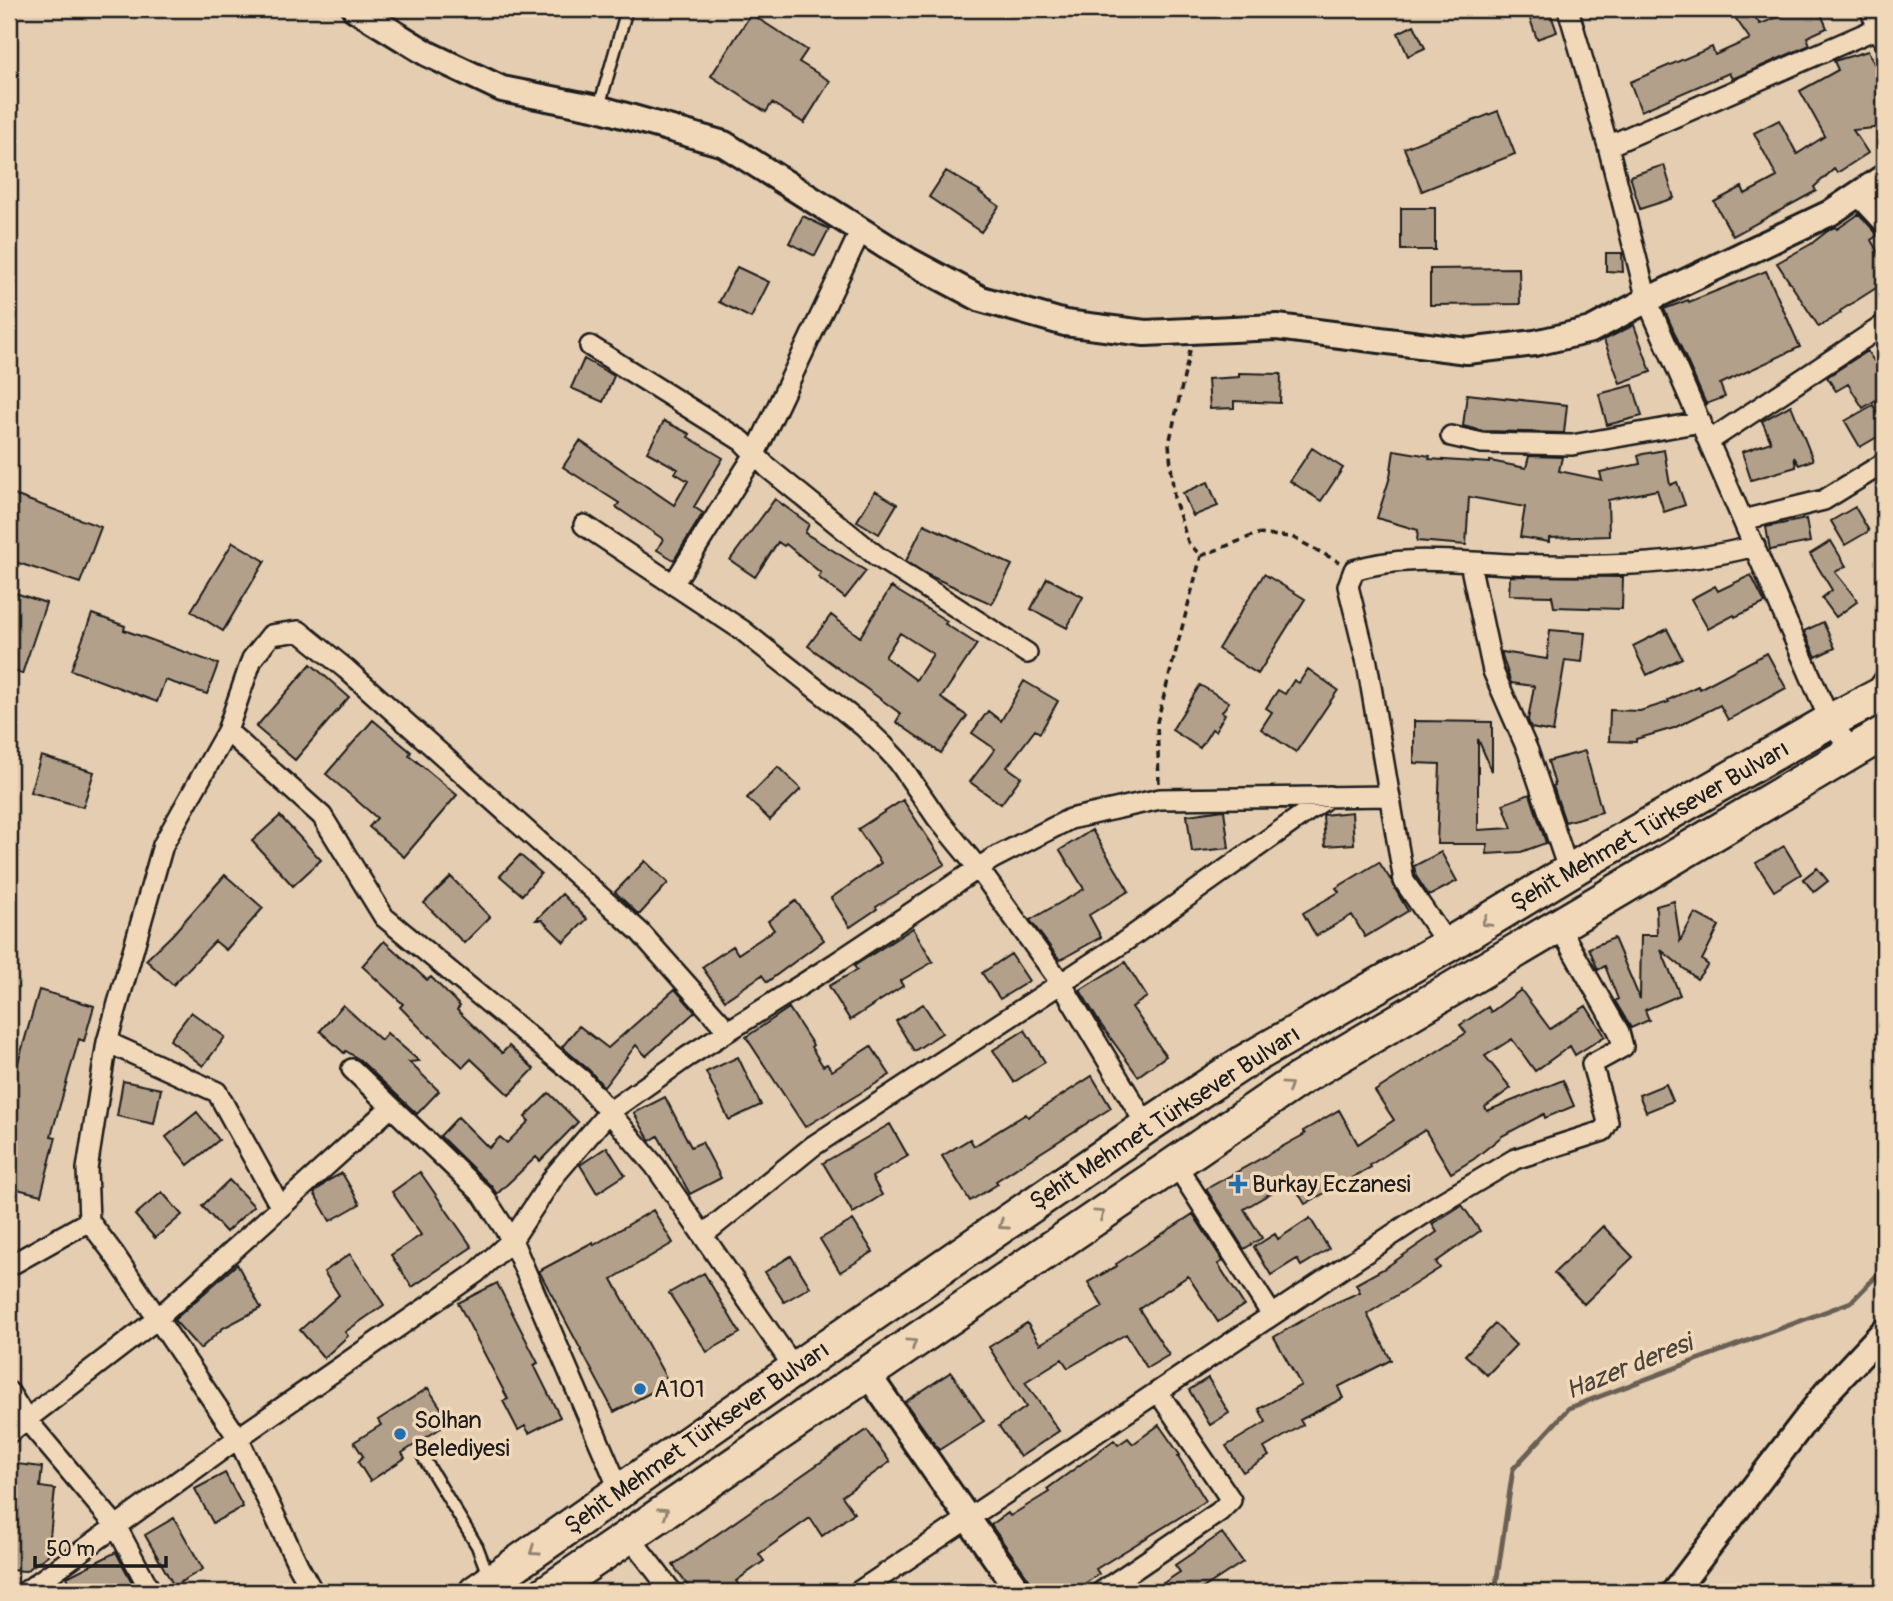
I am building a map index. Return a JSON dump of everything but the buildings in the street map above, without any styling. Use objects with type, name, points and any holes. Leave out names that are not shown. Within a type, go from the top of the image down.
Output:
[{"type":"highway","name":"Şehit Mehmet Türksever Bulvarı","points":[[487,1589],[795,1368],[1244,1062],[1873,698]]},
{"type":"highway","name":"Şehit Mehmet Türksever Bulvarı","points":[[547,1592],[1298,1080],[1884,733]]},
{"type":"street","points":[[355,9],[428,54],[502,89],[598,108],[724,144],[908,260],[981,299],[1065,323],[1145,333],[1277,327],[1467,352],[1535,343],[1591,330],[1647,300],[1830,213],[1884,177]]},
{"type":"street","points":[[1568,9],[1608,146],[1647,300],[1830,721],[1852,750]]},
{"type":"street","points":[[1608,146],[1881,34],[1870,9]]},
{"type":"street","points":[[1857,195],[1884,223]]},
{"type":"street","points":[[674,583],[755,454],[861,230]]},
{"type":"street","points":[[1709,441],[1884,325]]},
{"type":"street","points":[[590,346],[742,441],[768,468],[878,557],[1027,653]]},
{"type":"street","points":[[1451,436],[1482,443],[1572,445],[1701,422]]},
{"type":"street","points":[[1743,520],[1824,500],[1884,463]]},
{"type":"street","points":[[584,525],[742,630],[863,726],[884,746],[978,868],[1061,983],[1147,1126]]},
{"type":"street","points":[[1448,945],[1404,881],[1367,663],[1348,586],[1354,570],[1376,563],[1402,560],[1653,564],[1716,556],[1755,546]]},
{"type":"street","points":[[1470,563],[1493,671],[1528,751],[1569,872]]},
{"type":"street","points":[[313,1592],[239,1438],[89,1221],[87,1169],[107,1042],[163,845],[227,731],[252,659],[271,635],[299,631],[346,669],[640,932],[728,1031]]},
{"type":"street","points":[[227,731],[322,816],[384,917],[581,1079],[655,1166],[795,1368]]},
{"type":"street","points":[[703,1235],[813,1146],[1121,944],[1329,796]]},
{"type":"street","points":[[25,1592],[239,1438],[476,1273],[512,1240],[555,1175],[610,1112],[687,1057],[847,956],[978,868],[1070,819],[1160,799],[1389,796]]},
{"type":"street","points":[[858,1592],[1434,1207],[1515,1159],[1603,1131],[1608,1122],[1592,1064],[1623,1047],[1619,1032],[1558,925]]},
{"type":"street","points":[[107,1042],[216,1092],[280,1206]]},
{"type":"street","points":[[352,1069],[483,1195],[512,1240],[620,1491]]},
{"type":"street","points":[[9,1433],[157,1319],[391,1107]]},
{"type":"street","points":[[1175,1163],[1272,1315]]},
{"type":"street","points":[[9,1266],[89,1221]]},
{"type":"street","points":[[1674,1592],[1826,1393],[1884,1331]]},
{"type":"street","points":[[867,1373],[1019,1592]]},
{"type":"street","points":[[9,1392],[26,1419],[116,1526],[151,1592]]},
{"type":"street","points":[[1101,1592],[1219,1512],[1231,1500],[1158,1392]]},
{"type":"street","points":[[629,1536],[672,1592]]},
{"type":"lane","points":[[598,108],[627,9]]},
{"type":"lane","points":[[1873,698],[1884,672]]},
{"type":"lane","points":[[423,1457],[478,1546],[487,1589]]},
{"type":"path","points":[[1194,331],[1168,444],[1174,498],[1188,542],[1201,556]]},
{"type":"path","points":[[1201,556],[1257,534],[1292,537],[1354,570]]},
{"type":"path","points":[[1160,799],[1157,722],[1201,556]]},
{"type":"waterway","name":"Hazer deresi","points":[[1495,1592],[1513,1469],[1569,1408],[1851,1302],[1884,1268]]},
{"type":"place","name":"Burkay Eczanesi","points":[[1238,1184]]},
{"type":"place","name":"A101","points":[[640,1389]]},
{"type":"place","name":"Solhan Belediyesi","points":[[400,1434]]}]
